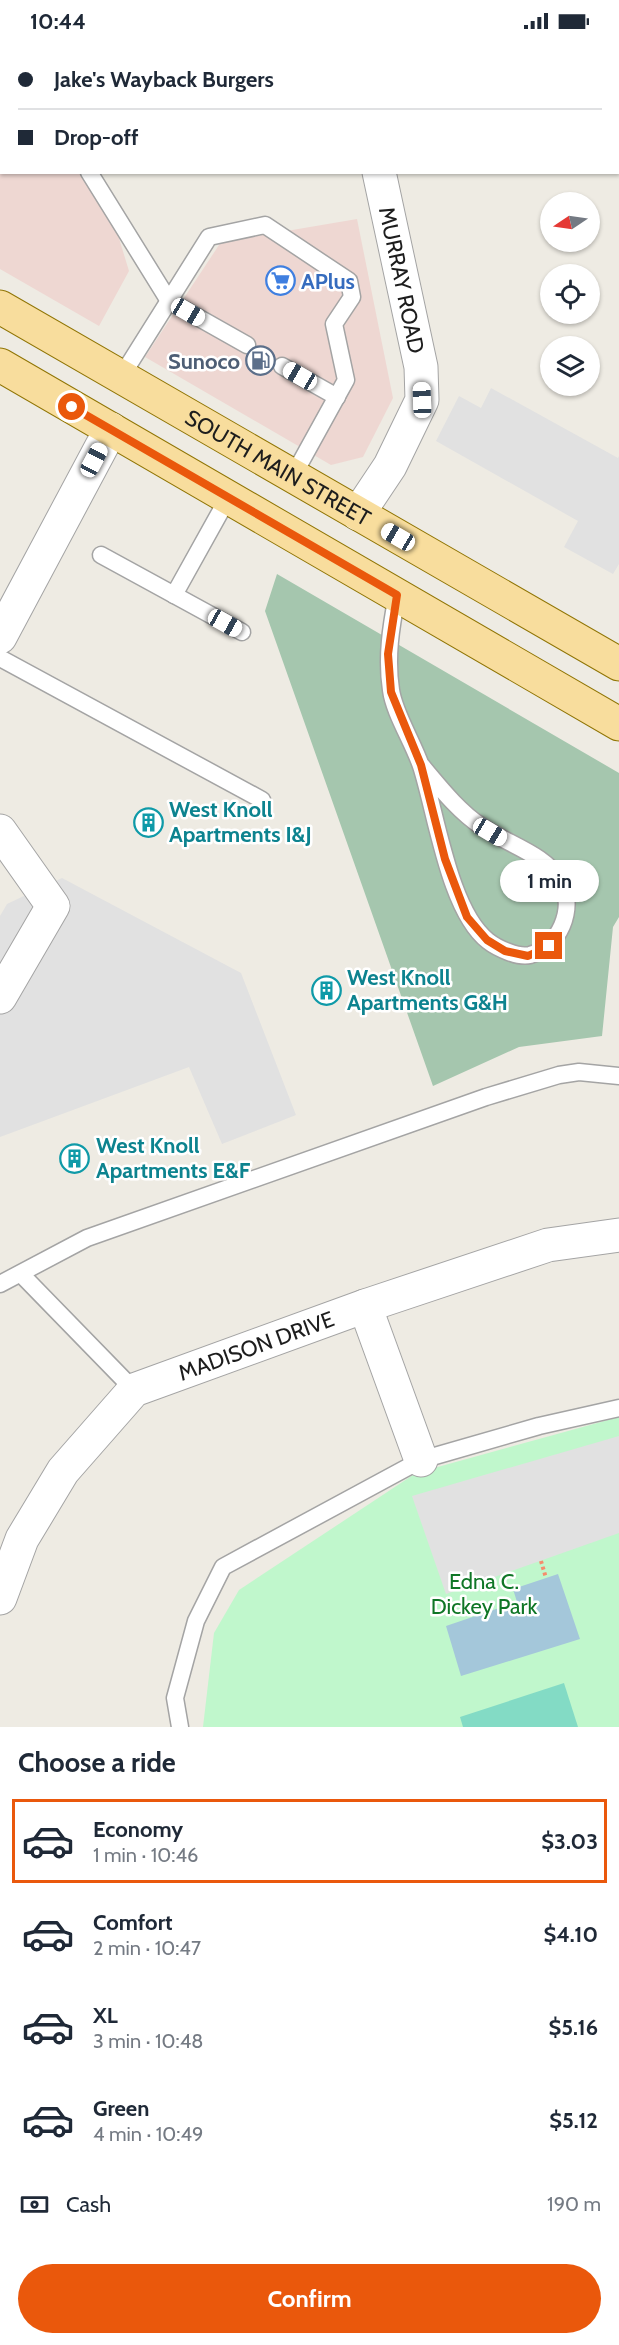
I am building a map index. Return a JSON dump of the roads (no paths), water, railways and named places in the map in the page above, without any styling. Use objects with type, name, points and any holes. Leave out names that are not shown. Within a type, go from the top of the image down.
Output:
[{"type":"main road","name":"SOUTH MAIN STREET","points":[[0,307],[619,664]]},
{"type":"main road","points":[[0,365],[619,724]]},
{"type":"main road","points":[[53,396],[121,377]]},
{"type":"main road","points":[[111,429],[185,414]]},
{"type":"street","name":"MURRAY ROAD","points":[[358,514],[390,466],[422,400],[421,367],[379,174]]},
{"type":"street","points":[[0,637],[111,429]]},
{"type":"street","points":[[0,831],[53,906],[0,997]]},
{"type":"street","name":"MADISON DRIVE","points":[[0,1598],[22,1539],[63,1471],[134,1390],[365,1306],[548,1245],[619,1235]]},
{"type":"street","points":[[365,1306],[421,1460]]},
{"type":"lane","points":[[93,174],[169,301],[247,345]]},
{"type":"lane","points":[[121,377],[209,237],[265,225],[349,281],[352,297],[334,324],[346,380],[293,476]]},
{"type":"lane","points":[[282,366],[337,397]]},
{"type":"lane","points":[[174,595],[228,498]]},
{"type":"lane","points":[[101,555],[242,632]]},
{"type":"lane","points":[[397,595],[388,654],[391,692],[421,765],[445,859],[467,917],[487,940],[505,951],[528,956],[549,946],[561,929],[568,906],[561,882],[538,857],[479,825],[421,765]]},
{"type":"lane","points":[[0,658],[262,800]]},
{"type":"lane","points":[[0,1284],[87,1238],[486,1097],[559,1075],[579,1072],[619,1076]]},
{"type":"lane","points":[[21,1274],[134,1390]]},
{"type":"lane","points":[[180,1727],[175,1698],[196,1622],[223,1567],[421,1460],[539,1426],[619,1408]]},
{"type":"water","points":[[558,1574],[580,1639],[461,1676],[446,1626],[517,1602],[513,1589]]},
{"type":"place","name":"APlus","points":[[280,281]]},
{"type":"place","name":"Sunoco","points":[[261,361]]},
{"type":"place","name":"West Knoll Apartments I&J","points":[[148,822]]},
{"type":"place","name":"West Knoll Apartments G&H","points":[[326,990]]},
{"type":"place","name":"West Knoll Apartments E&F","points":[[75,1158]]},
{"type":"park label","name":"Edna C. Dickey Park","points":[[484,1594]]}]
